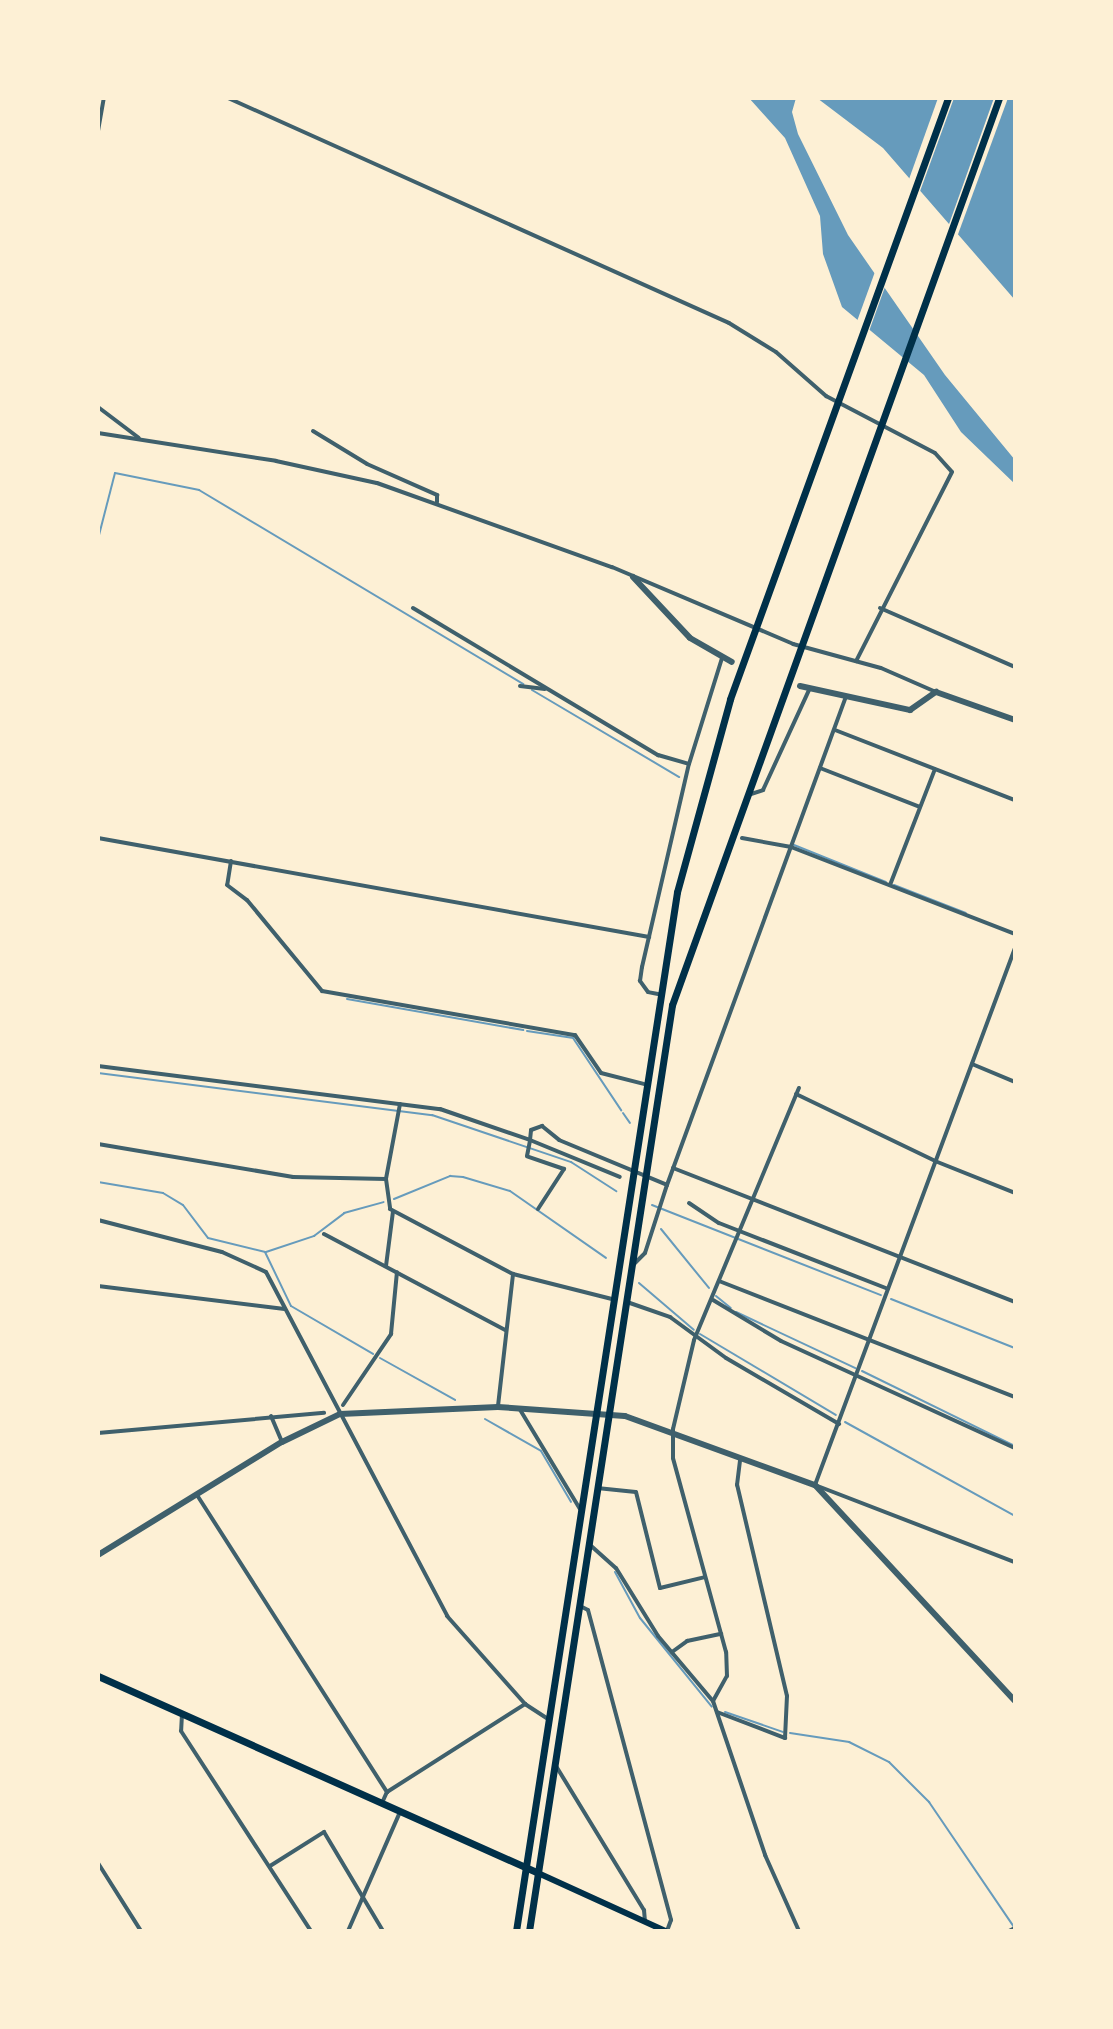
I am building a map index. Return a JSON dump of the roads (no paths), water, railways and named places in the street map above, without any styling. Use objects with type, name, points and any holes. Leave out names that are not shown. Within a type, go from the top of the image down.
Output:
[{"type":"main road","points":[[516,1931],[658,994],[697,815],[756,624],[948,98]]},
{"type":"main road","points":[[529,1931],[577,1604],[672,1005],[999,98]]},
{"type":"main road","points":[[98,1676],[666,1931]]},
{"type":"street","points":[[98,131],[104,98]]},
{"type":"street","points":[[228,98],[729,323],[776,352],[826,396],[935,453],[952,472],[880,608],[856,661]]},
{"type":"street","points":[[98,407],[141,440]]},
{"type":"street","points":[[313,431],[315,436],[367,464],[437,495],[437,502]]},
{"type":"street","points":[[98,433],[276,461],[437,502],[1015,720]]},
{"type":"street","points":[[633,577],[690,638],[732,662]]},
{"type":"street","points":[[413,608],[658,755],[689,764]]},
{"type":"street","points":[[880,608],[1015,667]]},
{"type":"street","points":[[658,994],[648,992],[640,981],[689,764],[722,658]]},
{"type":"street","points":[[520,686],[548,689]]},
{"type":"street","points":[[800,686],[845,699],[910,710],[936,692]]},
{"type":"street","points":[[745,796],[763,790],[809,690]]},
{"type":"street","points":[[631,1266],[640,1262],[845,699]]},
{"type":"street","points":[[834,729],[1015,800]]},
{"type":"street","points":[[820,768],[920,807]]},
{"type":"street","points":[[890,885],[935,769]]},
{"type":"street","points":[[98,838],[649,937]]},
{"type":"street","points":[[742,838],[791,847],[1015,934]]},
{"type":"street","points":[[231,861],[227,885],[247,900],[322,991],[575,1035],[601,1073],[644,1084]]},
{"type":"street","points":[[815,1485],[1015,948]]},
{"type":"street","points":[[972,1064],[1015,1082]]},
{"type":"street","points":[[98,1066],[440,1109],[620,1177]]},
{"type":"street","points":[[713,1701],[727,1676],[721,1634],[673,1458],[673,1429],[696,1335],[799,1088]]},
{"type":"street","points":[[796,1094],[935,1161],[1015,1193]]},
{"type":"street","points":[[386,1266],[393,1211],[386,1179],[400,1106]]},
{"type":"street","points":[[539,1208],[564,1169],[527,1152],[531,1130],[542,1126],[631,1173],[667,1185]]},
{"type":"street","points":[[98,1144],[293,1177],[386,1179]]},
{"type":"street","points":[[673,1168],[1015,1302]]},
{"type":"street","points":[[689,1203],[739,1233],[889,1289]]},
{"type":"street","points":[[393,1211],[513,1274],[612,1299]]},
{"type":"street","points":[[98,1220],[260,1267],[447,1616],[525,1704],[548,1719]]},
{"type":"street","points":[[324,1234],[505,1330]]},
{"type":"street","points":[[343,1405],[391,1334],[397,1272]]},
{"type":"street","points":[[498,1407],[513,1274]]},
{"type":"street","points":[[719,1281],[1015,1397]]},
{"type":"street","points":[[98,1286],[285,1309]]},
{"type":"street","points":[[712,1299],[781,1341],[1015,1448]]},
{"type":"street","points":[[626,1302],[670,1317],[839,1424]]},
{"type":"street","points":[[98,1555],[282,1442],[340,1414],[498,1407],[607,1415],[673,1429],[1015,1562]]},
{"type":"street","points":[[519,1408],[580,1509]]},
{"type":"street","points":[[98,1433],[324,1413]]},
{"type":"street","points":[[271,1416],[282,1442]]},
{"type":"street","points":[[717,1712],[785,1738],[787,1696],[737,1485],[741,1456]]},
{"type":"street","points":[[815,1485],[1015,1701]]},
{"type":"street","points":[[597,1488],[636,1492],[660,1588],[705,1577]]},
{"type":"street","points":[[197,1495],[387,1792]]},
{"type":"street","points":[[587,1543],[616,1568],[672,1652],[713,1701],[765,1855],[799,1931]]},
{"type":"street","points":[[577,1604],[588,1610],[671,1920],[666,1931]]},
{"type":"street","points":[[672,1652],[687,1641],[721,1634]]},
{"type":"street","points":[[382,1803],[387,1792],[525,1704]]},
{"type":"street","points":[[182,1712],[181,1731],[311,1931]]},
{"type":"street","points":[[554,1765],[564,1773],[636,1897],[645,1922]]},
{"type":"street","points":[[348,1931],[400,1810]]},
{"type":"street","points":[[270,1866],[324,1832],[383,1931]]},
{"type":"street","points":[[98,1863],[141,1931]]},
{"type":"water","points":[[749,98],[796,98],[792,112],[798,134],[848,235],[945,375],[1015,460],[1015,484],[961,432],[924,375],[842,307],[823,254],[820,216],[785,138]]},
{"type":"water","points":[[817,98],[1015,98],[1015,300],[883,148]]},
{"type":"waterway","points":[[98,539],[115,473],[199,490],[523,684]]},
{"type":"waterway","points":[[532,690],[679,777]]},
{"type":"waterway","points":[[794,845],[886,882]]},
{"type":"waterway","points":[[894,885],[966,913]]},
{"type":"waterway","points":[[347,999],[523,1030]]},
{"type":"waterway","points":[[527,1031],[573,1038],[621,1110]]},
{"type":"waterway","points":[[98,1073],[432,1115],[571,1162],[616,1191]]},
{"type":"waterway","points":[[623,1113],[630,1123]]},
{"type":"waterway","points":[[394,1199],[450,1176],[463,1177],[510,1191],[606,1258]]},
{"type":"waterway","points":[[98,1182],[163,1193],[183,1205],[208,1238],[265,1252],[291,1306],[373,1354]]},
{"type":"waterway","points":[[266,1252],[314,1236],[344,1213],[384,1202]]},
{"type":"waterway","points":[[652,1205],[881,1295]]},
{"type":"waterway","points":[[661,1229],[709,1288]]},
{"type":"waterway","points":[[639,1283],[694,1330]]},
{"type":"waterway","points":[[716,1296],[731,1308]]},
{"type":"waterway","points":[[891,1299],[1015,1348]]},
{"type":"waterway","points":[[736,1312],[855,1368]]},
{"type":"waterway","points":[[700,1334],[836,1415]]},
{"type":"waterway","points":[[380,1358],[455,1400]]},
{"type":"waterway","points":[[862,1371],[1015,1446]]},
{"type":"waterway","points":[[485,1419],[541,1451],[571,1502]]},
{"type":"waterway","points":[[845,1422],[1015,1516]]},
{"type":"waterway","points":[[615,1572],[640,1618],[712,1707]]},
{"type":"waterway","points":[[725,1712],[783,1732]]},
{"type":"waterway","points":[[790,1733],[849,1742],[889,1762],[929,1802],[1014,1927]]}]
